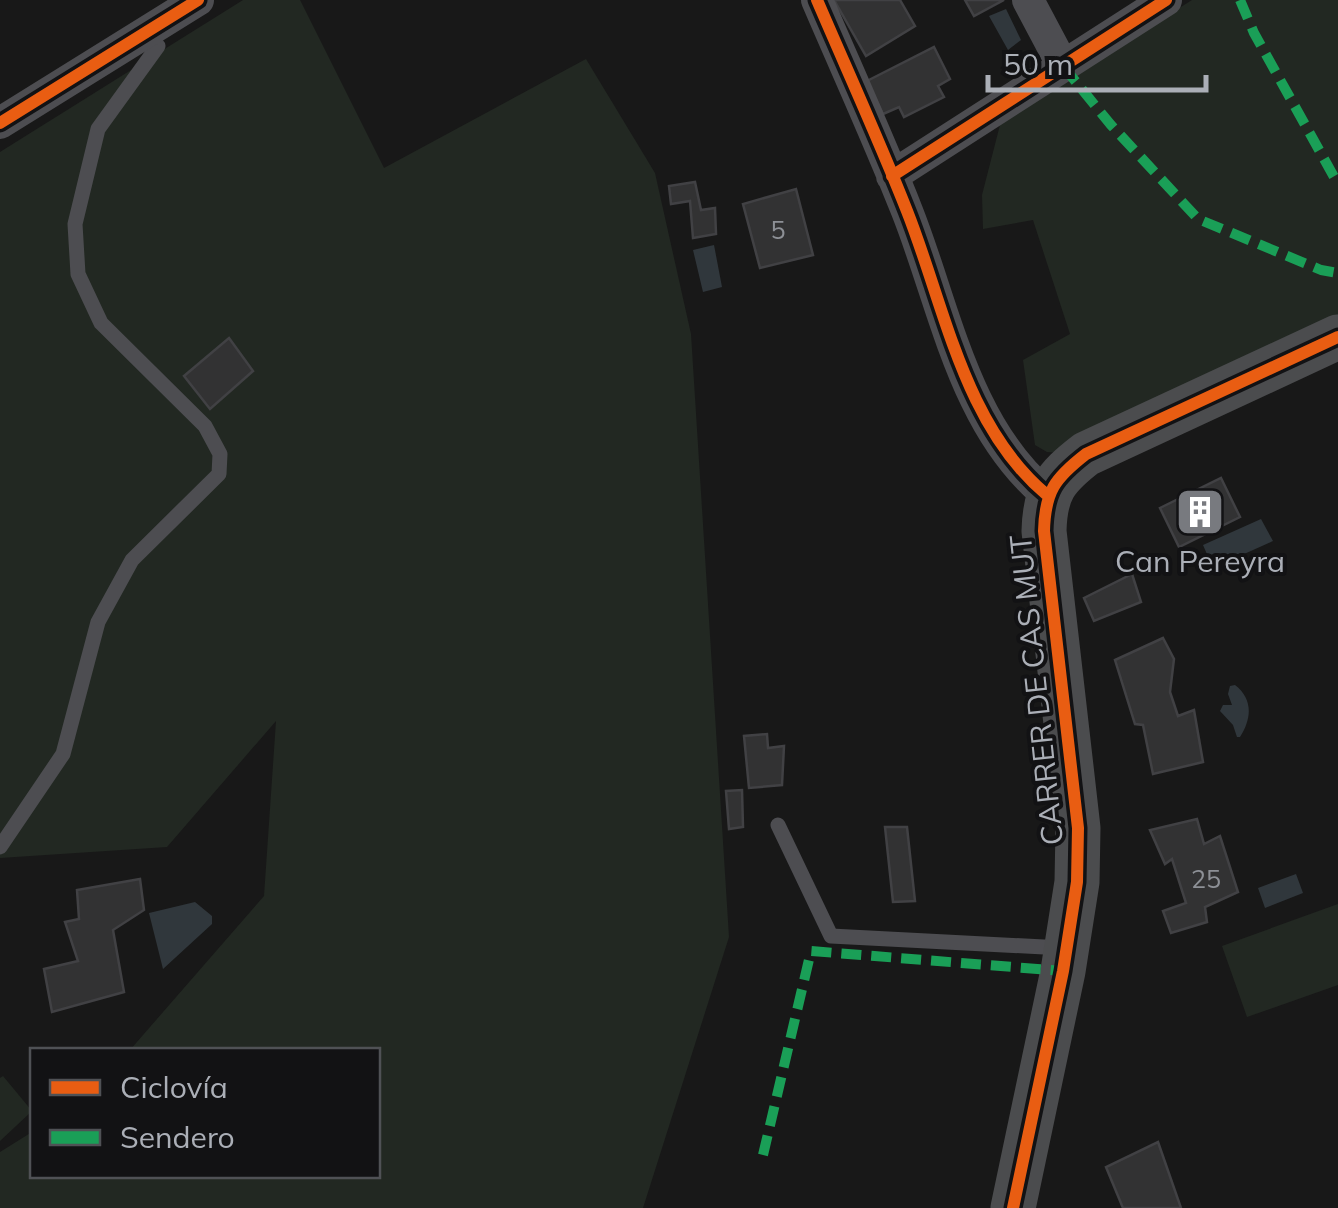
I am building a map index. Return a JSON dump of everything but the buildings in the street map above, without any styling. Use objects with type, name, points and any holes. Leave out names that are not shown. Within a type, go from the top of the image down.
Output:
[{"type":"street","points":[[0,123],[198,0]]},
{"type":"street","points":[[817,0],[892,176],[953,341],[994,436],[1030,481],[1047,495]]},
{"type":"street","points":[[1028,0],[1063,66]]},
{"type":"street","points":[[892,176],[1166,0]]},
{"type":"street","name":"CARRER DE CAS MUT","points":[[1013,1208],[1048,1069],[1077,882],[1078,828],[1044,531],[1047,495],[1086,454],[1338,337]]},
{"type":"lane","points":[[0,848],[63,754],[98,622],[132,560],[219,474],[220,454],[205,426],[101,323],[78,274],[75,224],[98,128],[158,46],[144,33]]},
{"type":"lane","points":[[778,826],[831,936],[1067,948]]},
{"type":"shaded area","points":[[243,0],[300,0],[384,168],[586,59],[655,173],[691,334],[729,937],[643,1208],[0,1208],[0,1152],[30,1133],[30,1178],[380,1178],[380,1048],[132,1048],[264,896],[276,721],[167,847],[0,858],[0,152]]},
{"type":"shaded area","points":[[1192,0],[1338,0],[1338,322],[1061,453],[1047,452],[1035,445],[1023,360],[1070,334],[1033,220],[983,229],[982,195],[1001,121]]},
{"type":"shaded area","points":[[1006,9],[1021,40],[1008,50],[989,16]]},
{"type":"shaded area","points":[[714,245],[722,287],[703,292],[693,250]]},
{"type":"shaded area","points":[[1261,519],[1273,541],[1213,568],[1203,545]]},
{"type":"shaded area","points":[[1235,685],[1245,696],[1249,709],[1240,737],[1220,711],[1223,705],[1232,705],[1228,694],[1230,686]]},
{"type":"shaded area","points":[[1296,874],[1303,893],[1265,908],[1258,888]]},
{"type":"shaded area","points":[[195,902],[212,916],[212,924],[163,969],[149,913]]},
{"type":"shaded area","points":[[1338,904],[1338,985],[1247,1017],[1222,946]]},
{"type":"shaded area","points":[[3,1076],[30,1113],[0,1141]]},
{"type":"marked path","points":[[1240,0],[1254,33],[1338,184]]},
{"type":"marked path","points":[[1063,66],[1111,125],[1198,219],[1321,270],[1338,273]]},
{"type":"marked path","points":[[763,1155],[811,951],[1063,971]]},
{"type":"cycle path","points":[[0,123],[198,0]]},
{"type":"cycle path","points":[[817,0],[907,211],[976,400],[995,435],[1047,495]]},
{"type":"cycle path","points":[[892,176],[1166,0]]},
{"type":"cycle path","points":[[1013,1208],[1063,971],[1077,882],[1078,828],[1044,531],[1050,495],[1059,478],[1086,454],[1338,337]]},
{"type":"place","name":"Can Pereyra","points":[[1200,512]]}]
